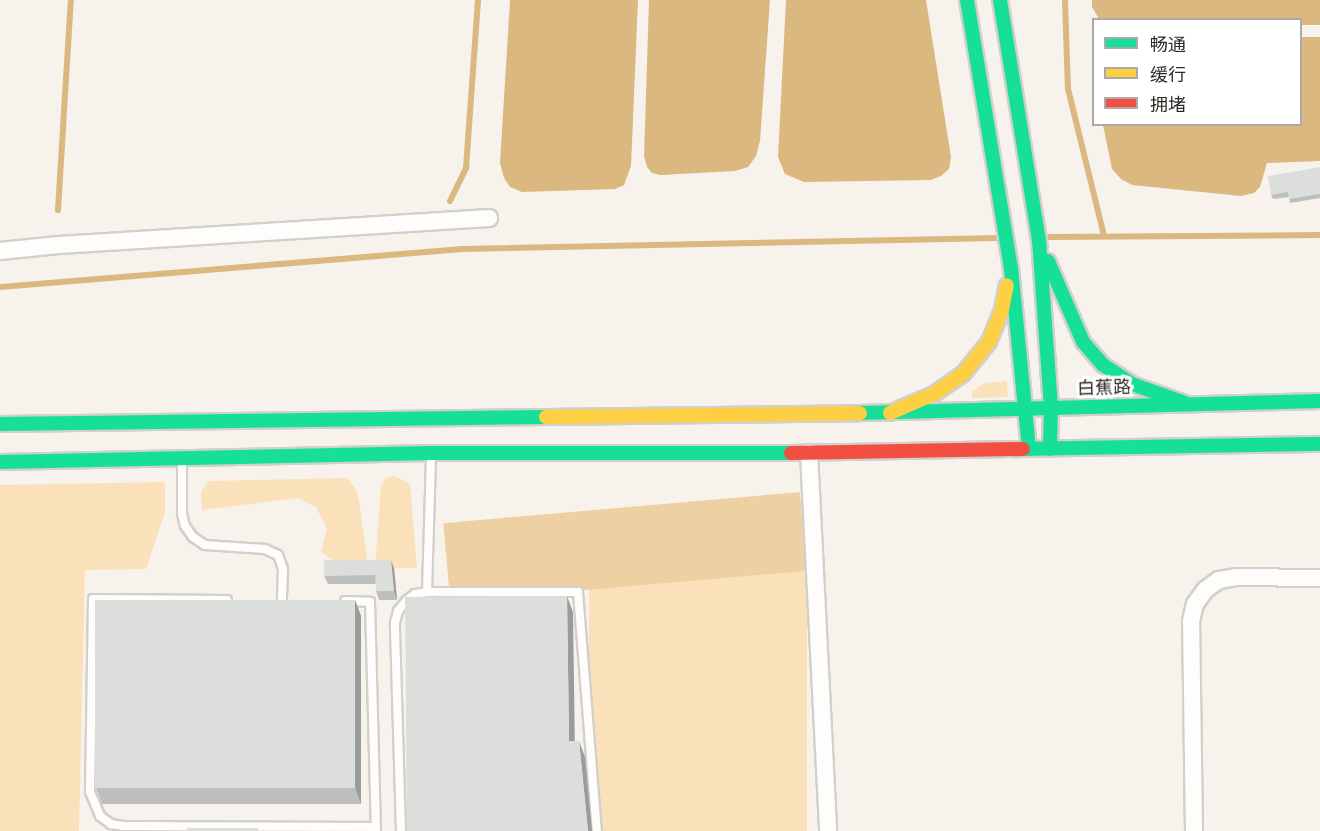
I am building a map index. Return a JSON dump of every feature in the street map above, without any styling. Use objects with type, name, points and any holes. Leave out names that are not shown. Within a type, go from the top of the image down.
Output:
[{"type":"main road","points":[[967,0],[1011,268],[1027,408],[1029,449]]},
{"type":"main road","points":[[999,0],[1039,240],[1051,407],[1050,449]]},
{"type":"main road","points":[[1039,240],[1083,342],[1103,365],[1132,384],[1185,403]]},
{"type":"main road","points":[[890,412],[934,394],[963,374],[989,342],[1002,310],[1011,268]]},
{"type":"main road","name":"白蕉路","points":[[0,424],[890,412],[1320,401]]},
{"type":"main road","points":[[0,462],[431,453],[809,453],[1320,444]]},
{"type":"street","points":[[0,251],[58,244],[489,218]]},
{"type":"street","points":[[809,453],[828,831]]},
{"type":"street","points":[[1194,831],[1191,621],[1195,604],[1205,590],[1220,580],[1236,577],[1320,578]]},
{"type":"lane","points":[[427,592],[431,453]]},
{"type":"lane","points":[[182,458],[182,514],[185,526],[193,537],[205,545],[265,549],[278,555],[283,569],[282,601]]},
{"type":"lane","points":[[401,831],[395,623],[398,611],[406,601],[415,594],[427,592],[578,592],[597,831]]},
{"type":"lane","points":[[235,600],[93,599],[90,792],[93,805],[100,816],[111,824],[178,829],[376,829],[370,602],[337,601]]},
{"type":"lane","points":[[271,601],[293,601]]},
{"type":"shaded area","points":[[510,0],[638,0],[631,166],[624,185],[615,189],[522,192],[510,187],[504,178],[500,163]]},
{"type":"shaded area","points":[[649,0],[770,0],[760,141],[756,156],[748,167],[735,171],[661,175],[652,173],[647,167],[644,156]]},
{"type":"shaded area","points":[[786,0],[926,0],[951,157],[949,169],[941,176],[931,180],[804,182],[785,174],[778,157]]},
{"type":"shaded area","points":[[1092,0],[1320,0],[1320,25],[1302,25],[1302,18],[1098,18],[1092,7]]},
{"type":"shaded area","points":[[1302,37],[1320,37],[1320,161],[1267,163],[1260,187],[1254,193],[1241,196],[1132,185],[1121,179],[1112,169],[1103,126],[1302,126]]},
{"type":"shaded area","points":[[1007,381],[1008,397],[972,398],[972,391],[985,383]]},
{"type":"shaded area","points":[[395,476],[410,484],[417,568],[375,568],[381,486],[386,478]]},
{"type":"shaded area","points":[[347,478],[356,489],[359,501],[368,567],[345,568],[321,552],[327,529],[316,507],[297,498],[202,510],[201,492],[209,481]]},
{"type":"shaded area","points":[[165,482],[165,512],[146,569],[85,570],[79,831],[0,831],[0,485]]},
{"type":"shaded area","points":[[800,492],[807,571],[450,602],[443,523]]},
{"type":"shaded area","points":[[589,571],[807,571],[807,831],[589,831]]},
{"type":"building","points":[[1320,167],[1320,194],[1289,199],[1288,192],[1271,195],[1268,176]]},
{"type":"building","points":[[324,560],[391,560],[394,591],[376,591],[375,575],[324,576]]},
{"type":"building","points":[[567,596],[569,741],[579,741],[588,831],[407,831],[405,597]]},
{"type":"building","points":[[95,600],[355,600],[355,788],[95,788]]},
{"type":"building","points":[[187,828],[258,828],[258,831],[187,831]]},
{"type":"waterway","points":[[58,210],[71,0]]},
{"type":"waterway","points":[[450,201],[466,168],[478,0]]},
{"type":"waterway","points":[[1065,0],[1068,89],[1104,236]]},
{"type":"waterway","points":[[1048,237],[1320,235]]},
{"type":"waterway","points":[[0,287],[462,249],[998,238]]},
{"type":"traffic: fast","points":[[967,0],[1011,268],[1029,449]]},
{"type":"traffic: fast","points":[[1000,0],[1039,240],[1051,407],[1050,449]]},
{"type":"traffic: fast","points":[[1048,261],[1083,342],[1103,365],[1132,384],[1185,403]]},
{"type":"traffic: fast","points":[[860,413],[1320,401]]},
{"type":"traffic: fast","points":[[0,424],[546,417]]},
{"type":"traffic: fast","points":[[1023,449],[1320,444]]},
{"type":"traffic: fast","points":[[0,462],[431,453],[791,453]]},
{"type":"traffic: slow","points":[[890,413],[934,394],[963,374],[989,342],[1002,310],[1007,285]]},
{"type":"traffic: slow","points":[[546,417],[860,413]]},
{"type":"traffic: jam","points":[[791,453],[1023,449]]}]
